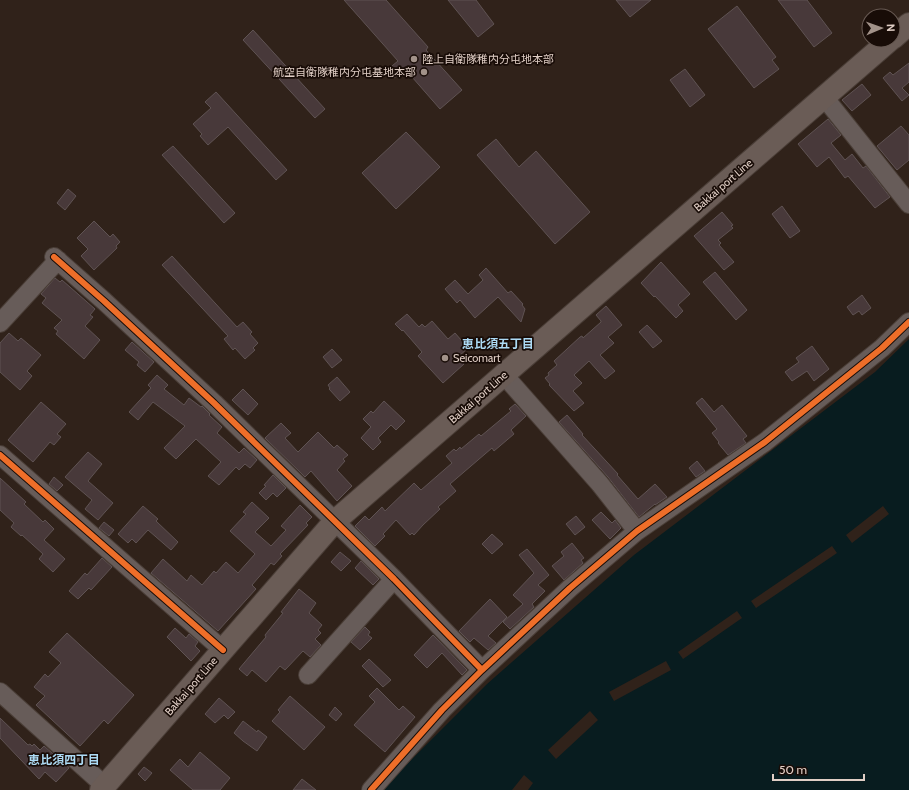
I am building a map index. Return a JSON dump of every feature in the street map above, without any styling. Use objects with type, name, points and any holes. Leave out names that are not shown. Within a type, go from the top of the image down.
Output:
[{"type":"main road","points":[[901,31],[909,24]]},
{"type":"main road","name":"Bakkai port Line","points":[[103,788],[335,521],[881,48]]},
{"type":"street","points":[[824,97],[909,204]]},
{"type":"street","points":[[0,323],[56,258],[214,403],[394,579],[482,670]]},
{"type":"street","points":[[371,790],[442,710],[482,670],[570,588],[637,531],[765,442],[882,348],[909,322]]},
{"type":"street","points":[[504,375],[600,484],[637,531]]},
{"type":"street","points":[[0,455],[223,650]]},
{"type":"street","points":[[308,675],[394,579]]},
{"type":"street","points":[[0,692],[103,788]]},
{"type":"water","points":[[909,339],[909,790],[384,790],[403,768],[487,684],[634,555],[875,372]]},
{"type":"pier","points":[[883,506],[889,514],[852,543],[846,535]]},
{"type":"pier","points":[[832,546],[837,553],[756,608],[751,601]]},
{"type":"pier","points":[[737,611],[742,618],[683,659],[678,652]]},
{"type":"pier","points":[[666,661],[671,670],[614,701],[609,692]]},
{"type":"pier","points":[[590,711],[598,720],[556,759],[548,750]]},
{"type":"pier","points":[[524,775],[533,783],[528,790],[512,790]]},
{"type":"building","points":[[344,0],[386,0],[428,47],[426,50],[462,90],[440,109],[405,69],[394,78],[387,70],[398,61]]},
{"type":"building","points":[[448,0],[476,0],[494,24],[478,37]]},
{"type":"building","points":[[616,0],[651,0],[630,17]]},
{"type":"building","points":[[778,0],[807,0],[832,33],[814,47]]},
{"type":"building","points":[[737,6],[776,57],[772,60],[779,69],[754,88],[708,29]]},
{"type":"building","points":[[253,30],[325,109],[315,118],[243,40]]},
{"type":"building","points":[[909,63],[909,82],[902,88],[909,95],[902,101],[883,78],[890,72],[893,75]]},
{"type":"building","points":[[685,69],[705,95],[690,107],[670,80]]},
{"type":"building","points":[[862,84],[871,95],[852,111],[842,100]]},
{"type":"building","points":[[216,92],[287,170],[276,180],[228,127],[208,145],[200,136],[202,134],[193,124],[211,108],[205,102]]},
{"type":"building","points":[[828,119],[841,135],[831,143],[845,160],[852,154],[863,168],[866,166],[890,197],[875,208],[848,176],[845,178],[829,157],[817,167],[798,144]]},
{"type":"building","points":[[901,126],[909,135],[909,160],[897,170],[877,146]]},
{"type":"building","points":[[406,132],[440,167],[396,209],[362,173]]},
{"type":"building","points":[[496,139],[519,167],[536,151],[590,212],[555,244],[477,155]]},
{"type":"building","points":[[173,146],[235,213],[224,223],[162,155]]},
{"type":"building","points":[[68,189],[76,196],[65,210],[57,203]]},
{"type":"building","points":[[782,206],[800,231],[790,238],[772,214]]},
{"type":"building","points":[[722,212],[733,225],[731,226],[733,228],[718,240],[721,243],[719,245],[734,262],[724,270],[694,236]]},
{"type":"building","points":[[94,221],[110,237],[113,234],[120,242],[116,246],[117,248],[94,270],[81,256],[88,249],[77,238]]},
{"type":"building","points":[[172,256],[237,327],[243,322],[252,332],[250,334],[258,343],[253,348],[255,350],[245,359],[235,348],[233,350],[224,339],[228,336],[162,265]]},
{"type":"building","points":[[661,262],[690,294],[678,305],[683,311],[676,318],[641,283]]},
{"type":"building","points":[[486,268],[508,293],[511,291],[523,304],[522,305],[525,309],[521,322],[498,297],[475,318],[460,300],[457,303],[445,289],[455,280],[468,294],[483,280],[479,275]]},
{"type":"building","points":[[715,272],[747,310],[736,320],[703,282]]},
{"type":"building","points":[[55,278],[60,282],[62,280],[95,309],[90,315],[93,317],[85,326],[100,340],[84,359],[56,334],[58,331],[54,328],[62,320],[42,303],[46,298],[41,294]]},
{"type":"building","points":[[862,295],[871,308],[862,315],[859,311],[853,315],[847,307]]},
{"type":"building","points":[[606,306],[622,325],[608,337],[614,343],[600,355],[615,371],[605,379],[589,361],[574,375],[582,383],[573,391],[584,403],[574,411],[549,385],[550,384],[545,378],[557,365],[554,361],[580,337],[582,336],[583,338],[601,322],[596,315]]},
{"type":"building","points":[[407,314],[419,327],[422,324],[425,327],[432,321],[448,339],[455,333],[468,348],[458,357],[464,364],[443,383],[418,356],[422,352],[403,330],[402,331],[395,324]]},
{"type":"building","points":[[647,325],[662,341],[653,348],[639,332]]},
{"type":"building","points":[[9,333],[18,341],[21,338],[41,355],[27,371],[32,376],[20,390],[0,372],[0,343]]},
{"type":"building","points":[[132,342],[154,362],[145,372],[137,365],[139,362],[125,350]]},
{"type":"building","points":[[812,346],[829,369],[814,381],[807,371],[792,381],[785,372],[799,362],[796,358]]},
{"type":"building","points":[[332,349],[342,360],[332,368],[323,357]]},
{"type":"building","points":[[157,375],[168,385],[164,389],[184,405],[189,398],[201,407],[202,406],[222,427],[217,433],[239,453],[244,448],[257,460],[250,468],[245,464],[239,470],[236,467],[219,485],[208,476],[221,462],[196,439],[176,459],[164,448],[185,426],[153,402],[138,420],[129,412],[151,388],[148,385]]},
{"type":"building","points":[[337,377],[350,392],[340,401],[329,389],[330,388],[328,385]]},
{"type":"building","points":[[243,389],[258,404],[248,415],[232,400]]},
{"type":"building","points":[[702,398],[714,412],[722,405],[747,436],[743,439],[746,443],[728,455],[712,433],[717,429],[696,403]]},
{"type":"building","points":[[384,401],[405,421],[396,430],[391,425],[378,438],[381,442],[373,450],[361,438],[371,427],[363,419],[371,411],[373,413]]},
{"type":"building","points":[[41,402],[66,424],[57,434],[61,437],[54,445],[50,442],[33,462],[8,440]]},
{"type":"building","points":[[515,404],[526,416],[511,430],[514,434],[494,451],[492,448],[450,484],[456,491],[438,507],[440,509],[414,535],[412,533],[410,535],[396,520],[383,534],[385,536],[375,546],[355,526],[365,516],[369,520],[382,507],[385,511],[414,483],[421,490],[452,463],[446,456],[454,449],[456,451],[460,447],[461,449],[479,434],[481,436],[511,411],[509,409]]},
{"type":"building","points":[[567,415],[583,434],[582,435],[618,474],[617,475],[638,499],[655,484],[667,497],[655,504],[639,517],[608,477],[559,422]]},
{"type":"building","points":[[281,423],[291,433],[285,438],[298,452],[318,432],[334,448],[337,445],[348,455],[343,459],[345,461],[337,470],[352,486],[337,501],[311,471],[305,477],[265,438]]},
{"type":"building","points":[[88,452],[102,464],[88,481],[113,503],[98,520],[85,509],[92,500],[65,477]]},
{"type":"building","points":[[697,461],[705,471],[696,477],[689,468]]},
{"type":"building","points":[[273,475],[286,488],[277,497],[273,493],[266,500],[259,493],[266,486],[264,485]]},
{"type":"building","points":[[54,477],[63,485],[57,491],[49,484]]},
{"type":"building","points":[[0,478],[26,502],[24,504],[43,522],[45,520],[54,529],[44,540],[65,559],[53,572],[39,559],[43,554],[11,527],[14,523],[0,510]]},
{"type":"building","points":[[252,502],[269,518],[255,532],[271,546],[286,530],[281,526],[300,505],[312,517],[306,523],[308,525],[280,554],[282,556],[274,565],[271,563],[252,585],[256,589],[218,631],[151,573],[163,559],[187,581],[191,575],[202,585],[214,571],[216,573],[226,562],[238,573],[255,554],[230,531],[246,514],[243,512]]},
{"type":"building","points":[[143,506],[158,519],[156,521],[178,542],[171,550],[148,530],[136,543],[132,539],[128,543],[118,534]]},
{"type":"building","points":[[601,512],[612,523],[615,520],[621,528],[610,539],[592,520]]},
{"type":"building","points":[[576,516],[585,527],[575,535],[566,524]]},
{"type":"building","points":[[104,522],[114,530],[109,536],[99,528]]},
{"type":"building","points":[[492,534],[503,544],[492,554],[482,544]]},
{"type":"building","points":[[572,543],[584,558],[581,560],[583,563],[564,580],[552,566],[564,556],[561,552]]},
{"type":"building","points":[[527,549],[549,575],[538,585],[545,591],[532,604],[534,607],[510,629],[503,622],[523,604],[513,595],[534,573],[519,555]]},
{"type":"building","points":[[340,552],[351,561],[341,571],[331,562]]},
{"type":"building","points":[[102,558],[112,567],[91,590],[89,588],[78,599],[69,591],[85,573],[87,575]]},
{"type":"building","points":[[361,561],[379,579],[373,585],[355,568]]},
{"type":"building","points":[[299,589],[316,603],[309,613],[322,625],[318,630],[321,633],[315,639],[321,645],[310,657],[303,651],[285,670],[280,666],[266,682],[252,670],[247,676],[239,669],[266,637],[265,635],[283,613],[281,612]]},
{"type":"building","points":[[490,599],[507,617],[488,636],[496,643],[488,650],[474,638],[470,642],[459,631]]},
{"type":"building","points":[[365,627],[370,632],[368,635],[372,638],[360,650],[351,642]]},
{"type":"building","points":[[175,628],[186,638],[189,634],[198,642],[195,646],[200,651],[191,661],[167,637]]},
{"type":"building","points":[[67,633],[134,695],[108,724],[104,720],[80,746],[36,705],[45,696],[34,687],[45,674],[48,677],[61,663],[49,652]]},
{"type":"building","points":[[433,635],[467,670],[462,675],[442,653],[427,668],[414,655]]},
{"type":"building","points":[[369,659],[391,680],[383,687],[362,666]]},
{"type":"building","points":[[377,688],[399,710],[403,706],[415,717],[385,752],[354,725],[375,702],[369,696]]},
{"type":"building","points":[[290,696],[325,727],[304,750],[272,721],[280,712],[278,710]]},
{"type":"building","points":[[219,698],[235,712],[228,719],[224,715],[215,723],[205,714]]},
{"type":"building","points":[[335,707],[342,714],[336,721],[329,715]]},
{"type":"building","points":[[0,718],[28,745],[30,744],[32,746],[34,744],[40,750],[44,746],[69,768],[56,782],[45,772],[39,779],[0,738]]},
{"type":"building","points":[[243,721],[257,732],[258,730],[267,737],[257,751],[234,733]]},
{"type":"building","points":[[200,752],[230,778],[220,790],[193,790],[170,770],[180,759],[188,767]]},
{"type":"building","points":[[144,767],[152,773],[145,781],[138,774]]},
{"type":"building","points":[[302,779],[316,790],[293,790]]},
{"type":"cycle path","points":[[54,257],[104,301],[214,403],[394,579],[482,670]]},
{"type":"cycle path","points":[[371,790],[442,710],[482,670],[570,588],[637,531],[765,442],[882,348],[909,322]]},
{"type":"cycle path","points":[[0,455],[223,650]]},
{"type":"place","name":"陸上自衛隊稚内分屯地本部","points":[[414,59]]},
{"type":"place","name":"航空自衛隊稚内分屯基地本部","points":[[424,72]]},
{"type":"place","name":"Seicomart","points":[[445,358]]},
{"type":"district","name":"恵比須五丁目","points":[[498,344]]},
{"type":"district","name":"恵比須四丁目","points":[[64,760]]}]
